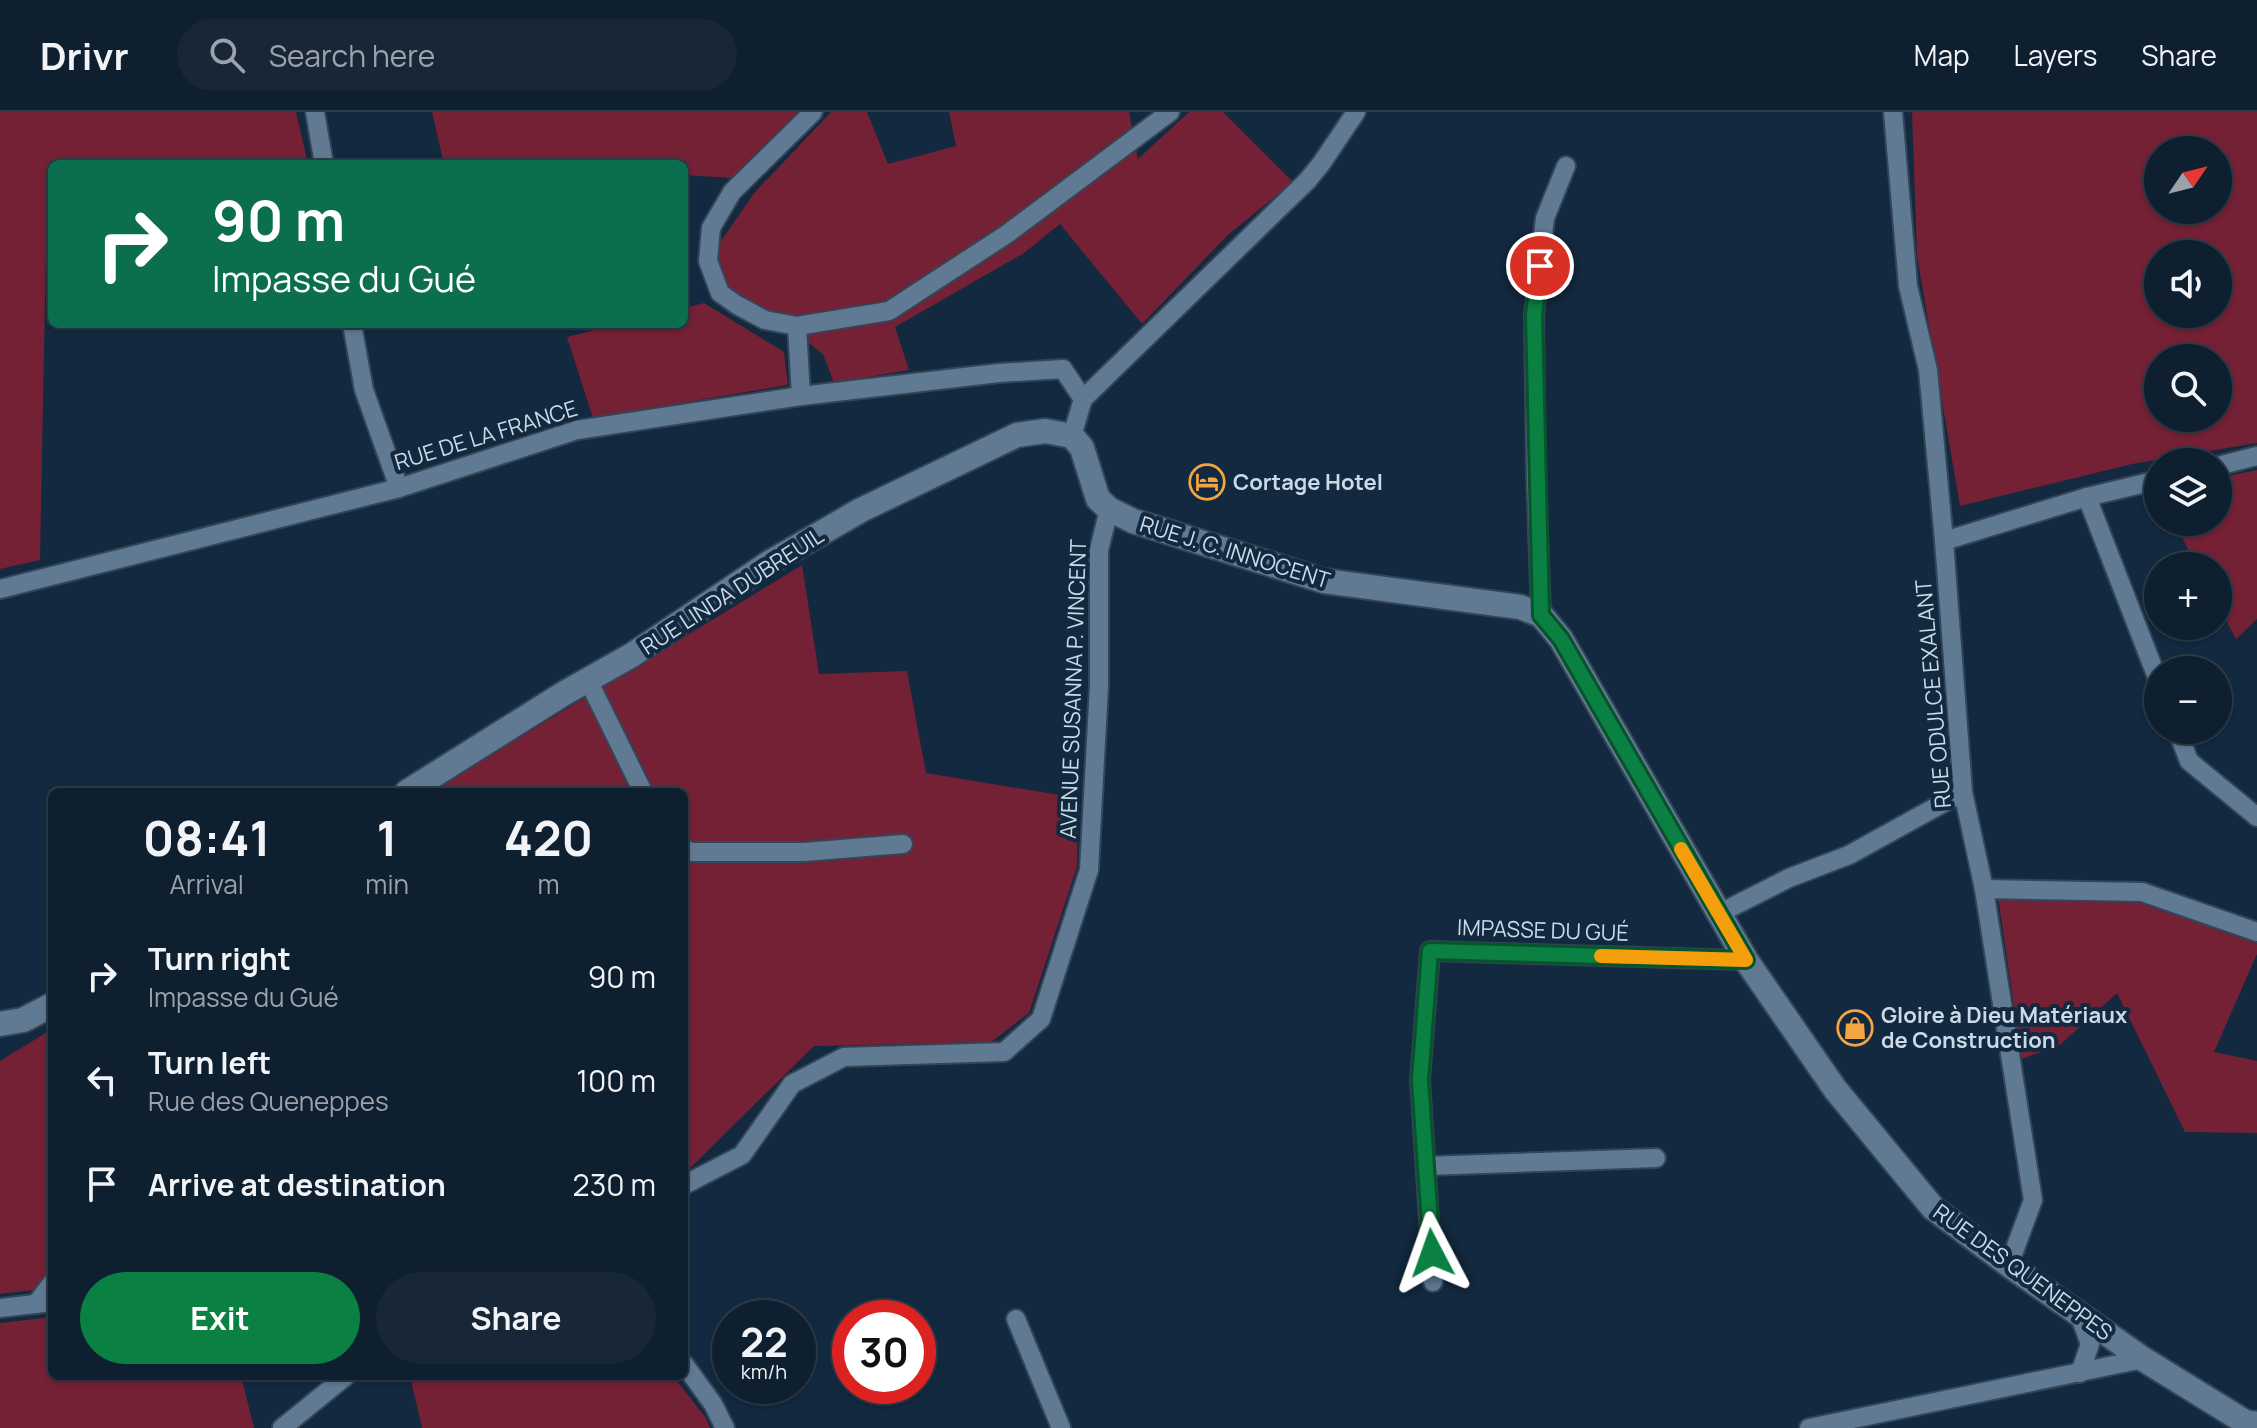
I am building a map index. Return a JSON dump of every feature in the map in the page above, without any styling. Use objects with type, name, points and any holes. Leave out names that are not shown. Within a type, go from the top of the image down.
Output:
[{"type":"street","points":[[315,112],[323,160]]},
{"type":"street","points":[[813,112],[732,192],[711,228],[708,261],[720,293],[765,320],[797,326],[889,311],[1007,234],[1170,112]]},
{"type":"street","points":[[1109,509],[1098,499],[1082,448],[1072,436],[1083,399],[1307,181],[1356,112]]},
{"type":"street","name":"RUE ODULCE EXALANT","points":[[1893,112],[1908,286],[1928,370],[1963,792],[1984,889],[2033,1200],[2009,1265]]},
{"type":"street","points":[[1541,615],[1534,315],[1545,218],[1566,166]]},
{"type":"street","points":[[797,326],[801,396]]},
{"type":"street","points":[[353,328],[364,390],[399,488]]},
{"type":"street","name":"RUE DE LA FRANCE","points":[[0,589],[399,488],[577,430],[801,396],[999,373],[1063,369],[1083,399]]},
{"type":"street","name":"RUE LINDA DUBREUIL","points":[[413,788],[632,655],[769,563],[861,510],[1017,435],[1045,431],[1072,436]]},
{"type":"street","points":[[2232,462],[2257,456]]},
{"type":"street","points":[[1944,541],[2087,497],[2144,483]]},
{"type":"street","points":[[2087,497],[2149,656]]},
{"type":"street","name":"RUE J. C. INNOCENT","points":[[1109,509],[1133,521],[1324,581],[1520,607],[1541,615]]},
{"type":"street","name":"AVENUE SUSANNA P. VINCENT","points":[[688,1183],[742,1155],[792,1084],[844,1057],[1004,1052],[1041,1019],[1089,870],[1099,686],[1099,550],[1109,509]]},
{"type":"street","name":"RUE DES QUENEPPES","points":[[1541,615],[1561,639],[1746,960],[1835,1089],[1933,1208],[2143,1359],[2245,1425]]},
{"type":"street","points":[[588,680],[641,788]]},
{"type":"street","points":[[2182,744],[2189,761],[2257,817]]},
{"type":"street","points":[[1718,914],[1789,878],[1849,855],[1963,792]]},
{"type":"street","points":[[688,850],[804,852],[903,844]]},
{"type":"street","points":[[1984,889],[2142,892],[2257,932]]},
{"type":"street","name":"IMPASSE DU GUÉ","points":[[1433,1282],[1420,1080],[1430,951],[1746,960]]},
{"type":"street","points":[[0,1024],[23,1020],[48,1007]]},
{"type":"street","points":[[1426,1166],[1656,1158]]},
{"type":"street","points":[[0,1308],[44,1303]]},
{"type":"street","points":[[2079,1314],[2090,1344],[2080,1373]]},
{"type":"street","points":[[1016,1319],[1061,1428]]},
{"type":"street","points":[[1809,1428],[2143,1359]]},
{"type":"street","points":[[688,1370],[713,1404],[725,1428]]},
{"type":"street","points":[[282,1428],[341,1380]]},
{"type":"shaded area","points":[[0,112],[296,112],[307,160],[48,160],[40,560],[0,569]]},
{"type":"shaded area","points":[[432,112],[810,112],[733,178],[688,175],[688,160],[443,160]]},
{"type":"shaded area","points":[[831,112],[867,112],[888,164],[956,146],[949,112],[1129,112],[1138,159],[1189,112],[1223,112],[1293,182],[1228,235],[1142,324],[1060,224],[1024,253],[895,327],[909,370],[834,383],[823,354],[797,334],[719,294],[707,261],[755,192]]},
{"type":"shaded area","points":[[1912,112],[2257,112],[2257,443],[2227,448],[2144,448],[2144,462],[1960,506],[1917,256]]},
{"type":"shaded area","points":[[704,303],[784,352],[788,385],[593,418],[567,337],[604,328],[688,328],[688,307]]},
{"type":"shaded area","points":[[2257,470],[2257,619],[2236,639],[2232,631],[2232,552],[2190,552],[2181,536],[2232,536],[2232,475]]},
{"type":"shaded area","points":[[802,565],[819,674],[907,671],[926,773],[1078,798],[1077,867],[1029,1013],[991,1042],[814,1046],[688,1170],[688,788],[437,788]]},
{"type":"shaded area","points":[[1998,897],[2136,901],[2257,939],[2257,954],[2214,1052],[2257,1061],[2257,1133],[2185,1132],[2117,993],[2061,1044],[2022,1059]]},
{"type":"shaded area","points":[[48,1031],[48,1288],[0,1294],[0,1061]]},
{"type":"shaded area","points":[[48,1317],[48,1380],[242,1380],[254,1428],[0,1428],[0,1323]]},
{"type":"shaded area","points":[[411,1380],[676,1380],[706,1418],[710,1428],[422,1428]]},
{"type":"slow traffic","points":[[1601,956],[1746,960],[1681,849]]},
{"type":"place","name":"Cortage Hotel","points":[[1207,482]]},
{"type":"place","name":"Gloire à Dieu Matériaux de Construction","points":[[1855,1028]]},
{"type":"route","points":[[1432,1253],[1420,1080],[1430,951],[1746,960],[1561,639],[1541,615],[1534,315],[1540,266]]}]
